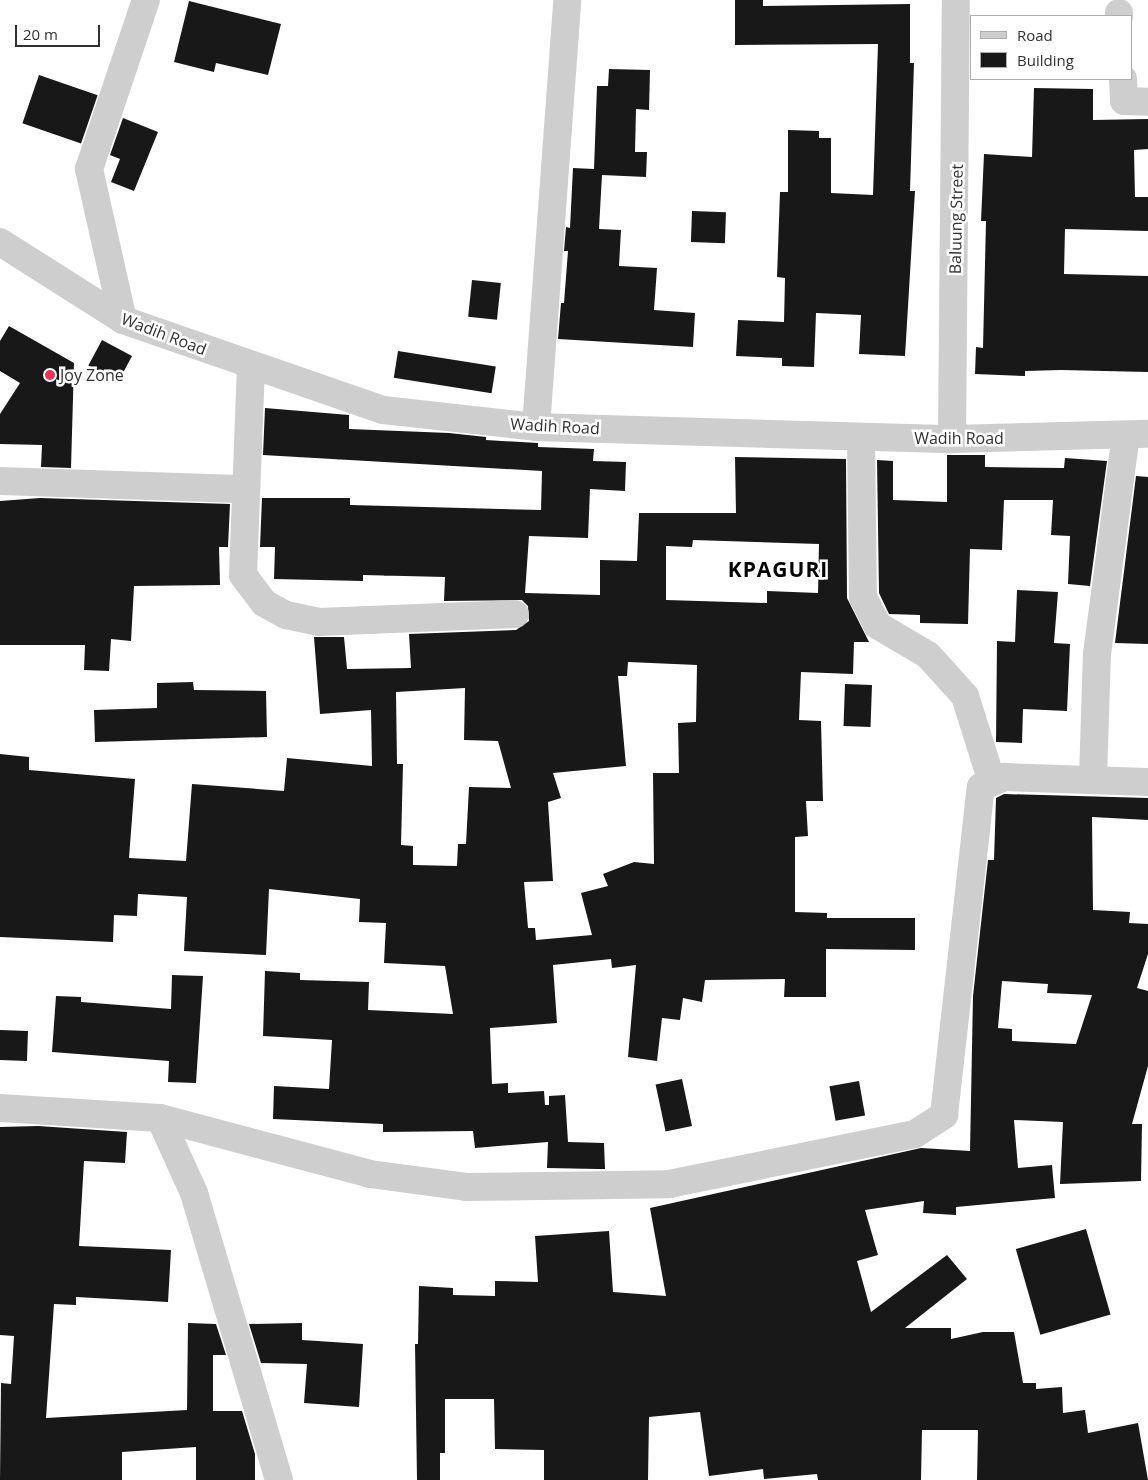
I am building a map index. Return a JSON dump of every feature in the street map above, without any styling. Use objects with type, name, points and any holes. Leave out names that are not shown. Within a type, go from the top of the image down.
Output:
[{"type":"street","points":[[123,320],[89,169],[146,0]]},
{"type":"street","points":[[536,427],[567,0]]},
{"type":"street","name":"Baluung Street","points":[[952,439],[964,42],[956,0]]},
{"type":"street","points":[[1104,80],[1132,94]]},
{"type":"street","name":"Wadih Road","points":[[4,253],[123,320],[250,366],[383,410],[536,427],[952,439],[1137,434]]},
{"type":"street","points":[[250,366],[243,575],[264,603],[286,615],[319,622],[515,614]]},
{"type":"street","points":[[1093,779],[1097,654],[1137,434]]},
{"type":"street","points":[[861,437],[864,597],[877,625],[928,655],[965,696],[992,782]]},
{"type":"street","points":[[0,481],[246,489]]},
{"type":"street","points":[[0,1108],[160,1118],[370,1174],[466,1186],[669,1184],[915,1134],[944,1115],[981,787],[1005,777],[1148,782]]},
{"type":"street","points":[[160,1118],[194,1193],[279,1480]]},
{"type":"building","points":[[735,0],[763,0],[763,6],[910,4],[910,63],[914,63],[910,191],[915,191],[905,356],[859,354],[861,315],[816,313],[814,367],[782,366],[782,358],[736,356],[738,320],[784,322],[785,278],[777,277],[780,192],[788,192],[788,130],[819,131],[819,138],[831,138],[831,193],[873,195],[878,44],[735,45]]},
{"type":"building","points":[[189,1],[281,24],[268,75],[216,63],[214,72],[174,62]]},
{"type":"building","points":[[609,69],[650,70],[649,110],[636,109],[635,152],[647,152],[646,177],[602,175],[599,229],[621,230],[619,266],[657,268],[654,310],[695,313],[693,347],[558,339],[561,303],[564,303],[568,251],[564,251],[566,227],[570,228],[573,168],[594,169],[597,86],[608,86]]},
{"type":"building","points":[[39,75],[98,95],[81,143],[22,123]]},
{"type":"building","points":[[1034,88],[1093,89],[1093,120],[1148,119],[1148,149],[1134,150],[1135,197],[1148,197],[1148,231],[1065,229],[1064,274],[1148,276],[1148,372],[1061,370],[1025,371],[1025,376],[975,374],[976,347],[983,348],[986,221],[981,221],[984,154],[1032,157]]},
{"type":"building","points":[[123,118],[158,132],[134,191],[111,182],[120,159],[110,155]]},
{"type":"building","points":[[692,211],[726,212],[725,243],[691,242]]},
{"type":"building","points":[[472,280],[501,283],[497,320],[468,317]]},
{"type":"building","points":[[9,326],[74,363],[71,468],[41,467],[42,445],[0,444],[0,414],[20,383],[0,371],[0,341]]},
{"type":"building","points":[[102,340],[132,356],[118,382],[88,366]]},
{"type":"building","points":[[398,351],[496,366],[492,393],[394,378]]},
{"type":"building","points":[[265,408],[349,415],[349,429],[449,433],[486,437],[486,440],[538,443],[538,447],[594,449],[593,461],[626,462],[625,491],[590,489],[588,538],[529,536],[525,593],[600,595],[600,560],[637,561],[639,513],[736,513],[735,457],[846,459],[847,598],[869,642],[854,642],[853,674],[801,672],[799,720],[821,721],[823,801],[806,801],[808,836],[795,837],[795,912],[827,913],[827,918],[915,918],[915,950],[826,949],[826,997],[784,997],[785,979],[705,980],[702,1002],[683,998],[680,1020],[662,1018],[657,1061],[628,1057],[636,965],[612,968],[611,959],[553,965],[557,1023],[490,1028],[492,1084],[508,1083],[508,1093],[544,1091],[545,1105],[549,1105],[549,1096],[565,1095],[568,1142],[604,1143],[605,1169],[598,1169],[547,1168],[548,1142],[475,1148],[473,1131],[383,1132],[383,1124],[273,1119],[274,1086],[329,1089],[332,1040],[263,1036],[265,971],[300,973],[300,980],[369,982],[368,1010],[453,1014],[445,966],[384,963],[386,923],[359,922],[360,899],[269,889],[266,955],[184,951],[187,897],[138,894],[137,916],[114,915],[113,942],[0,937],[0,754],[29,757],[29,770],[135,779],[129,858],[186,861],[192,784],[284,791],[287,758],[372,766],[371,710],[320,714],[314,637],[344,637],[347,669],[411,668],[409,634],[516,630],[529,621],[528,606],[522,600],[444,601],[445,577],[363,575],[363,581],[274,579],[275,547],[260,547],[262,498],[350,498],[350,505],[541,510],[542,471],[263,455]],"holes":[[[693,540],[819,544],[818,593],[767,591],[767,603],[666,600],[666,546],[692,547]],[[628,662],[697,665],[696,722],[678,723],[679,773],[653,773],[654,864],[634,862],[603,874],[608,886],[581,893],[592,935],[536,940],[535,928],[528,928],[524,882],[553,881],[548,802],[561,798],[553,773],[626,766],[618,676],[627,676]],[[465,688],[464,740],[498,741],[511,788],[469,787],[466,844],[458,844],[457,866],[413,865],[413,846],[401,845],[403,764],[397,764],[396,692]]]},
{"type":"building","points":[[947,455],[985,455],[985,467],[1064,468],[1065,458],[1107,461],[1090,586],[1068,584],[1070,536],[1051,535],[1053,500],[1004,500],[1002,550],[970,549],[968,624],[920,623],[920,615],[889,614],[879,593],[877,460],[893,461],[893,500],[947,502]]},
{"type":"building","points":[[1136,476],[1148,477],[1148,644],[1115,643]]},
{"type":"building","points":[[40,498],[230,504],[228,547],[219,547],[220,585],[134,586],[131,641],[111,639],[109,671],[84,670],[85,645],[0,645],[0,501]]},
{"type":"building","points":[[1017,590],[1058,592],[1054,643],[1070,644],[1067,711],[1023,709],[1022,743],[996,742],[997,641],[1015,642]]},
{"type":"building","points":[[193,682],[194,690],[266,691],[267,737],[95,742],[94,710],[157,708],[157,683]]},
{"type":"building","points":[[845,684],[872,685],[871,727],[844,726]]},
{"type":"building","points":[[1004,794],[1148,798],[1148,820],[1092,817],[1093,910],[1130,912],[1129,923],[1148,924],[1148,954],[1137,988],[1148,991],[1148,1066],[1132,1124],[1142,1124],[1141,1181],[1060,1184],[1063,1122],[1014,1120],[1018,1168],[1052,1165],[1055,1198],[956,1207],[956,1215],[923,1213],[924,1201],[865,1210],[878,1255],[857,1261],[871,1312],[947,1255],[967,1279],[905,1328],[951,1328],[951,1339],[983,1332],[1014,1332],[1023,1383],[1036,1383],[1036,1389],[1062,1387],[1063,1413],[1085,1410],[1088,1433],[1138,1423],[1148,1480],[977,1480],[978,1430],[922,1430],[921,1480],[818,1480],[817,1474],[764,1479],[763,1469],[709,1476],[700,1412],[649,1417],[648,1480],[544,1480],[544,1450],[495,1449],[494,1399],[445,1399],[445,1453],[440,1453],[440,1480],[417,1480],[415,1344],[418,1344],[419,1286],[453,1288],[453,1295],[495,1296],[495,1281],[538,1282],[535,1236],[609,1231],[613,1292],[666,1296],[650,1208],[921,1148],[970,1151],[973,996],[988,860],[994,860],[996,798]],"holes":[[[1002,981],[1048,984],[1047,993],[1092,995],[1076,1044],[1012,1041],[1012,1029],[998,1028]]]},
{"type":"building","points":[[172,975],[203,976],[196,1083],[168,1082],[169,1061],[52,1052],[56,996],[81,997],[81,1002],[171,1009]]},
{"type":"building","points":[[0,1030],[28,1031],[27,1061],[0,1060]]},
{"type":"building","points":[[682,1079],[692,1126],[666,1132],[656,1085]]},
{"type":"building","points":[[859,1081],[865,1115],[836,1121],[829,1086]]},
{"type":"building","points":[[38,1126],[127,1132],[125,1163],[84,1161],[79,1246],[171,1250],[168,1302],[76,1297],[76,1305],[54,1304],[46,1418],[187,1410],[188,1323],[216,1324],[226,1355],[213,1355],[213,1411],[242,1411],[255,1454],[255,1480],[196,1480],[196,1447],[122,1452],[122,1480],[0,1480],[1,1383],[11,1384],[14,1336],[0,1335],[0,1127]]},
{"type":"building","points":[[1086,1229],[1111,1315],[1040,1335],[1016,1249]]},
{"type":"building","points":[[302,1323],[302,1340],[363,1344],[359,1407],[304,1403],[307,1364],[261,1363],[249,1324]]},
{"type":"place","name":"Joy Zone","points":[[50,375]]},
{"type":"district","name":"KPAGURI","points":[[778,569]]}]
